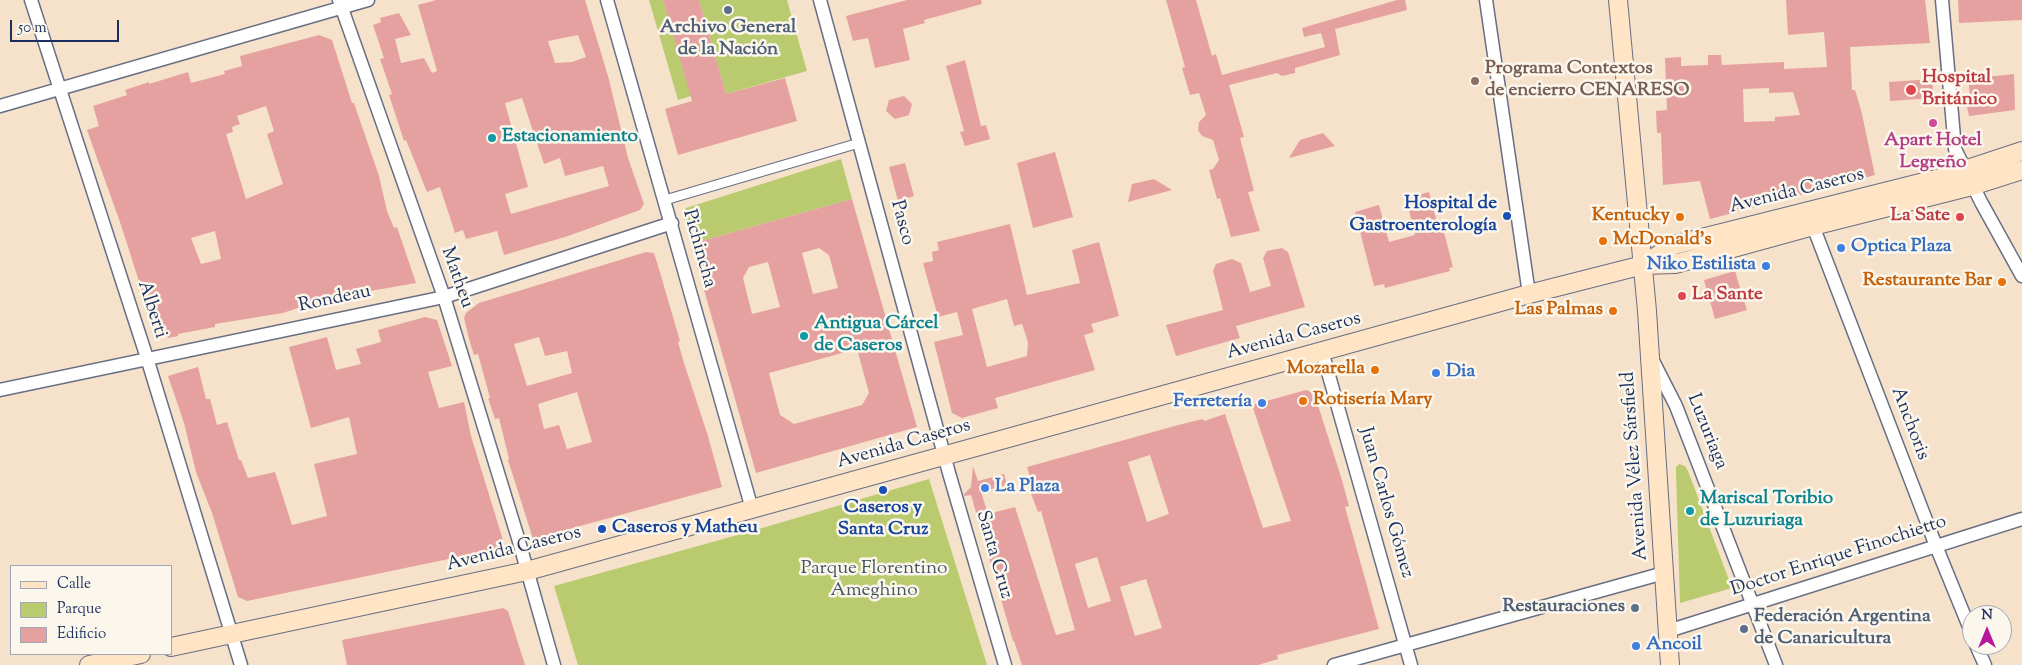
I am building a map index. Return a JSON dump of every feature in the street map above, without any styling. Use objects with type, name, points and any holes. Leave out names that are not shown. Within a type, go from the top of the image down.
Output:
[{"type":"main road","name":"Avenida Vélez Sársfield","points":[[1618,0],[1650,354],[1670,665]]},
{"type":"main road","name":"Avenida Caseros","points":[[172,647],[527,571],[1529,294],[1643,265],[1675,264],[1813,226],[1968,178],[2022,151]]},
{"type":"main road","name":"Avenida Caseros","points":[[1643,265],[1674,245],[1968,178],[2022,170]]},
{"type":"main road","points":[[89,665],[136,655]]},
{"type":"street","name":"Alberti","points":[[31,0],[58,89],[147,358],[241,665]]},
{"type":"street","points":[[0,106],[340,4],[368,0]]},
{"type":"street","name":"Pichincha","points":[[607,0],[752,509]]},
{"type":"street","name":"Pasco","points":[[820,0],[945,456]]},
{"type":"street","points":[[1486,0],[1529,294]]},
{"type":"street","points":[[1942,0],[1955,149],[1968,178],[2022,276]]},
{"type":"street","name":"Matheu","points":[[340,4],[444,297],[518,538],[554,665]]},
{"type":"street","points":[[665,200],[859,143]]},
{"type":"street","name":"Rondeau","points":[[0,390],[444,297],[672,223]]},
{"type":"street","name":"Anchoris","points":[[1813,226],[1962,610]]},
{"type":"street","name":"Juan Carlos Gómez","points":[[1322,351],[1411,665]]},
{"type":"street","name":"Luzuriaga","points":[[1650,354],[1676,406],[1776,665]]},
{"type":"street","name":"Santa Cruz","points":[[945,456],[1005,665]]},
{"type":"street","name":"Doctor Enrique Finochietto","points":[[1668,631],[2022,519]]},
{"type":"street","points":[[1334,665],[1664,573]]},
{"type":"green space","points":[[649,0],[663,0],[691,96],[678,100]]},
{"type":"green space","points":[[699,0],[787,0],[807,71],[726,94]]},
{"type":"green space","points":[[841,159],[852,199],[691,244],[683,214],[686,208]]},
{"type":"green space","points":[[1679,464],[1685,466],[1688,471],[1732,588],[1680,603],[1676,472],[1676,467]]},
{"type":"green space","name":"Parque Florentino Ameghino","points":[[929,479],[987,665],[578,665],[554,586]]},
{"type":"building","points":[[436,0],[585,0],[608,76],[628,158],[644,204],[640,210],[568,236],[504,255],[497,231],[466,239],[463,230],[455,233],[440,187],[427,192],[406,140],[404,141],[389,95],[392,94],[380,59],[384,58],[373,25],[381,22],[380,18],[399,13],[411,35],[395,39],[401,63],[424,58],[432,73],[437,71],[418,5]],"holes":[[[578,35],[586,57],[572,62],[555,63],[548,41]],[[522,98],[544,164],[560,158],[565,176],[603,166],[609,186],[511,214],[505,194],[528,187],[505,103]]]},
{"type":"building","points":[[663,0],[699,0],[726,94],[785,78],[797,121],[678,155],[665,109],[692,101]]},
{"type":"building","points":[[907,0],[981,0],[982,4],[924,20],[925,23],[903,29],[910,60],[875,68],[868,38],[853,41],[846,16]]},
{"type":"building","points":[[1166,0],[1196,0],[1212,56],[1216,54],[1222,75],[1325,47],[1321,33],[1304,37],[1302,28],[1397,0],[1405,0],[1407,10],[1335,29],[1340,55],[1295,68],[1295,73],[1282,76],[1277,73],[1229,85],[1244,137],[1240,138],[1254,191],[1248,192],[1260,231],[1231,237],[1220,198],[1217,199],[1209,170],[1213,169],[1219,160],[1213,140],[1202,136],[1198,130],[1199,122],[1206,115],[1199,93],[1190,95],[1182,68],[1185,67]]},
{"type":"building","points":[[1786,0],[1925,0],[1930,43],[1850,47],[1852,90],[1855,90],[1861,110],[1875,175],[1710,219],[1700,181],[1663,185],[1661,133],[1657,133],[1656,111],[1667,110],[1665,58],[1681,57],[1681,66],[1708,65],[1708,55],[1721,55],[1722,65],[1784,62],[1784,69],[1827,67],[1824,32],[1788,35]],"holes":[[[1769,88],[1769,93],[1793,92],[1800,115],[1775,117],[1775,121],[1744,122],[1743,89]]]},
{"type":"building","points":[[1958,0],[2022,0],[2022,20],[1959,23]]},
{"type":"building","points":[[319,35],[332,40],[352,103],[354,103],[379,176],[387,211],[394,228],[397,227],[416,283],[313,301],[314,305],[304,306],[283,313],[215,324],[215,327],[178,334],[178,336],[157,338],[121,225],[87,130],[99,126],[93,106],[127,95],[125,90],[188,72],[191,83],[225,74],[224,71],[242,66],[240,56]],"holes":[[[266,106],[274,131],[267,134],[283,184],[246,199],[226,134],[233,132],[232,127],[240,124],[237,116]],[[215,231],[221,259],[201,264],[191,238]]]},
{"type":"building","points":[[965,60],[981,126],[986,125],[990,139],[965,146],[960,132],[964,131],[946,66]]},
{"type":"building","name":"Hospital Británico","points":[[2014,74],[2015,110],[1969,116],[1965,97],[1970,96],[1968,79]]},
{"type":"building","name":"Hospital Británico","points":[[1932,79],[1934,98],[1890,101],[1889,82]]},
{"type":"building","points":[[904,96],[912,104],[909,115],[895,119],[886,111],[889,100]]},
{"type":"building","points":[[1323,133],[1335,146],[1289,158],[1300,140]]},
{"type":"building","points":[[1055,152],[1073,217],[1033,228],[1017,163]]},
{"type":"building","points":[[905,163],[914,196],[898,201],[889,167]]},
{"type":"building","points":[[1154,179],[1172,190],[1128,202],[1132,184]]},
{"type":"building","points":[[1429,192],[1439,230],[1442,229],[1445,236],[1453,267],[1449,268],[1450,271],[1385,288],[1384,284],[1374,286],[1355,212],[1379,205],[1389,242],[1415,235],[1406,198]]},
{"type":"building","name":"Antigua Cárcel de Caseros","points":[[852,199],[917,427],[756,473],[691,244]],"holes":[[[819,248],[829,255],[838,288],[813,294],[802,253]],[[768,262],[780,307],[752,314],[743,278],[749,267]],[[857,349],[869,393],[862,405],[794,424],[780,415],[769,373]]]},
{"type":"building","points":[[1010,224],[1027,295],[1080,283],[1072,250],[1099,242],[1119,316],[1091,324],[1094,332],[1084,335],[1095,370],[995,398],[998,408],[962,418],[952,413],[934,342],[963,335],[957,312],[938,317],[923,263],[933,261],[932,252],[939,250],[937,242]],"holes":[[[1007,299],[1014,326],[1022,324],[1028,342],[1027,356],[987,367],[972,309]]]},
{"type":"building","points":[[1282,248],[1288,252],[1305,307],[1236,326],[1240,338],[1176,356],[1166,325],[1223,310],[1213,271],[1216,264],[1232,259],[1241,263],[1250,292],[1271,286],[1263,258],[1267,251]]},
{"type":"building","points":[[646,252],[654,253],[680,341],[678,342],[684,363],[708,436],[722,487],[533,539],[508,460],[499,418],[495,419],[478,354],[474,355],[464,318],[466,313],[479,303]],"holes":[[[539,337],[545,356],[567,351],[572,373],[527,386],[514,344]],[[577,392],[592,442],[567,449],[559,425],[544,429],[538,404]]]},
{"type":"building","points":[[1735,271],[1747,310],[1715,319],[1704,280]]},
{"type":"building","points":[[425,317],[437,320],[452,366],[428,372],[439,408],[464,402],[471,436],[503,540],[497,549],[247,601],[238,597],[212,513],[196,472],[184,423],[168,376],[198,367],[206,399],[210,399],[217,425],[227,422],[239,460],[241,460],[248,478],[275,472],[292,525],[327,516],[314,464],[357,454],[349,417],[311,428],[289,347],[327,337],[336,370],[361,364],[356,349],[381,342],[378,330]]},
{"type":"building","points":[[1306,390],[1314,393],[1342,480],[1349,506],[1345,507],[1379,629],[1277,655],[1278,659],[1258,665],[1022,665],[1013,641],[971,495],[964,496],[971,487],[973,466],[978,481],[1004,474],[1007,485],[981,492],[988,514],[1015,507],[1056,635],[1075,630],[1041,511],[1038,512],[1025,478],[1030,477],[1027,467],[1225,414],[1263,528],[1291,521],[1252,405]],"holes":[[[1150,455],[1169,514],[1147,522],[1128,462]],[[1097,557],[1111,601],[1088,608],[1075,564]],[[1146,579],[1162,628],[1135,636],[1120,587]]]},
{"type":"building","points":[[503,608],[508,611],[525,665],[347,665],[342,640]]},
{"type":"place","name":"Archivo General de la Nación","points":[[728,10]]},
{"type":"place","name":"Programa Contextos de encierro CENARESO","points":[[1475,81]]},
{"type":"place","name":"Hospital Británico","points":[[1911,90]]},
{"type":"place","name":"Apart Hotel Legreño","points":[[1933,123]]},
{"type":"place","name":"Estacionamiento","points":[[492,138]]},
{"type":"place","name":"Hospital de Gastroenterología","points":[[1507,216]]},
{"type":"place","name":"Kentucky","points":[[1680,217]]},
{"type":"place","name":"La Sate","points":[[1960,217]]},
{"type":"place","name":"McDonald's","points":[[1603,241]]},
{"type":"place","name":"Optica Plaza","points":[[1841,248]]},
{"type":"place","name":"Niko Estilista","points":[[1766,266]]},
{"type":"place","name":"Restaurante Bar","points":[[2002,282]]},
{"type":"place","name":"La Sante","points":[[1682,296]]},
{"type":"place","name":"Las Palmas","points":[[1613,311]]},
{"type":"place","name":"Antigua Cárcel de Caseros","points":[[804,336]]},
{"type":"place","name":"Mozarella","points":[[1375,370]]},
{"type":"place","name":"Dia","points":[[1436,373]]},
{"type":"place","name":"Rotisería Mary","points":[[1303,401]]},
{"type":"place","name":"Ferretería","points":[[1262,403]]},
{"type":"place","name":"La Plaza","points":[[985,488]]},
{"type":"place","name":"Caseros y Santa Cruz","points":[[883,490]]},
{"type":"place","name":"Mariscal Toribio de Luzuriaga","points":[[1690,511]]},
{"type":"place","name":"Caseros y Matheu","points":[[602,529]]},
{"type":"place","name":"Restauraciones","points":[[1635,608]]},
{"type":"place","name":"Federación Argentina de Canaricultura","points":[[1744,629]]},
{"type":"place","name":"Ancoil","points":[[1636,646]]}]
